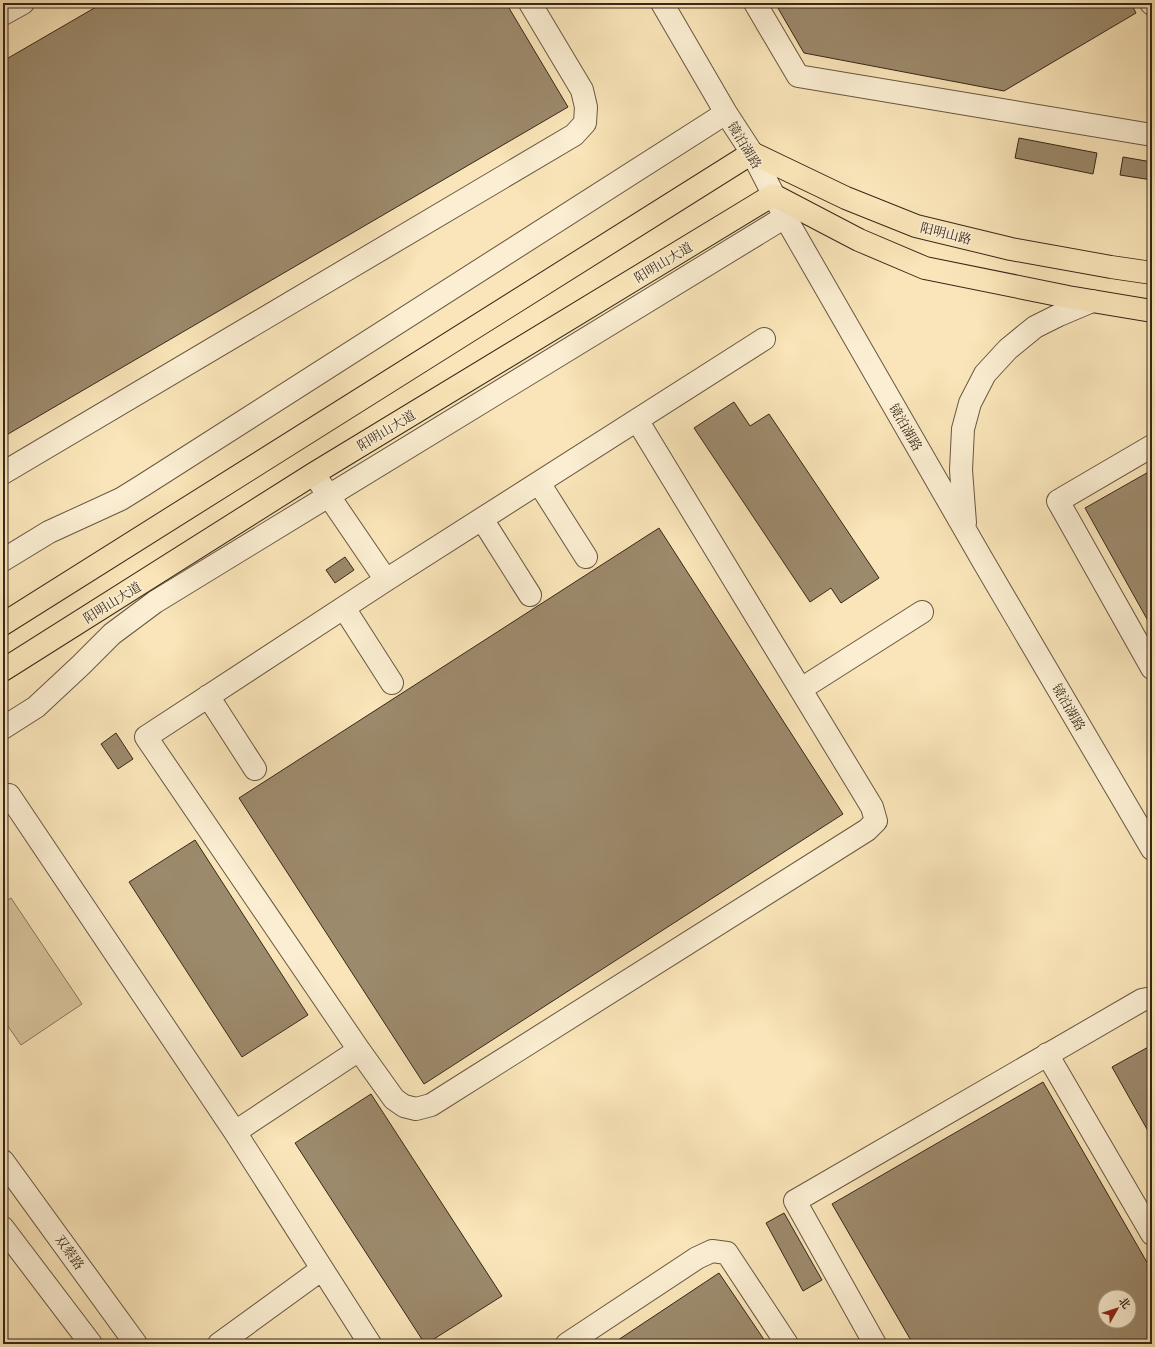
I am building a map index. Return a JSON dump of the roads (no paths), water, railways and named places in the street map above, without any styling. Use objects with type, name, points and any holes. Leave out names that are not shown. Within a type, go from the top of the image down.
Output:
[{"type":"main road","name":"阳明山路","points":[[752,153],[846,198],[916,226],[1011,250],[1152,273]]},
{"type":"main road","points":[[3,624],[752,153]]},
{"type":"main road","points":[[773,195],[859,240],[925,268],[1068,297],[1152,311]]},
{"type":"main road","name":"阳明山大道","points":[[3,670],[314,473],[773,195]]},
{"type":"street","points":[[3,14],[22,3]]},
{"type":"street","points":[[3,473],[574,135],[585,123],[586,107],[582,90],[530,3]]},
{"type":"street","name":"镜泊湖路","points":[[662,3],[726,113],[752,153],[785,217],[966,530],[1144,818],[1152,849]]},
{"type":"street","points":[[755,3],[798,76],[1152,135]]},
{"type":"street","points":[[3,560],[49,532],[122,499],[726,113]]},
{"type":"street","points":[[3,728],[36,707],[112,634],[155,602],[785,217]]},
{"type":"street","points":[[966,530],[961,470],[963,429],[970,403],[985,374],[1008,349],[1035,327],[1092,301]]},
{"type":"street","points":[[637,420],[872,807],[876,820],[867,830],[431,1105],[416,1109],[404,1106],[394,1099],[359,1050],[146,737],[386,580],[764,339]]},
{"type":"street","points":[[1152,446],[1058,501],[1152,668]]},
{"type":"street","points":[[314,473],[328,496],[386,580]]},
{"type":"street","points":[[539,483],[586,557]]},
{"type":"street","points":[[482,519],[530,595]]},
{"type":"street","points":[[344,608],[392,683]]},
{"type":"street","points":[[801,689],[922,612]]},
{"type":"street","points":[[208,696],[255,769]]},
{"type":"street","points":[[9,795],[234,1132],[370,1344]]},
{"type":"street","points":[[875,1344],[795,1201],[1047,1054],[1142,1000],[1152,998]]},
{"type":"street","points":[[234,1132],[359,1050]]},
{"type":"street","points":[[1047,1054],[1152,1234]]},
{"type":"street","name":"双蔡路","points":[[3,1161],[136,1344]]},
{"type":"street","points":[[3,1228],[91,1344]]},
{"type":"street","points":[[567,1344],[697,1258],[712,1251],[727,1253],[787,1344]]},
{"type":"street","points":[[219,1344],[322,1269]]}]
